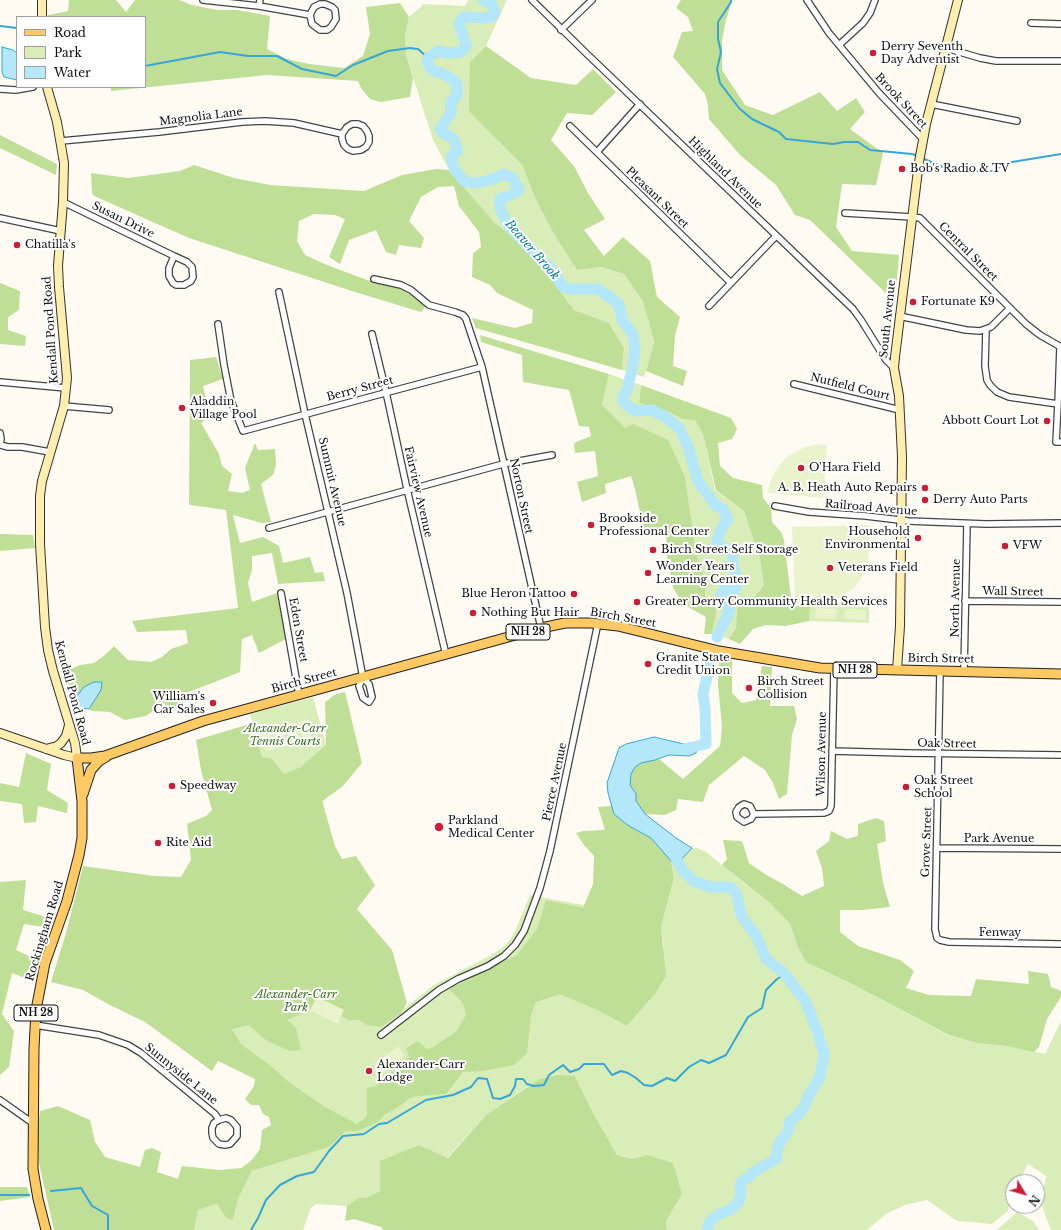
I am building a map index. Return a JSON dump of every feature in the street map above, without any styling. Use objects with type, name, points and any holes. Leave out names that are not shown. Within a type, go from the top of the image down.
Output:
[{"type":"main road","name":"Birch Street","points":[[77,758],[98,757],[110,754],[203,721],[541,628],[565,623],[598,623],[631,629],[758,659],[806,667],[834,669],[1061,674]]},
{"type":"main road","name":"NH 28","points":[[82,801],[91,770],[99,761],[110,754]]},
{"type":"main road","name":"Rockingham Road","points":[[46,1230],[37,1194],[33,1169],[35,1024],[36,1010],[45,963],[67,901],[82,838],[82,801],[77,758]]},
{"type":"street","points":[[42,0],[42,16]]},
{"type":"street","points":[[203,0],[259,3],[310,15]]},
{"type":"street","name":"Highland Avenue","points":[[532,0],[561,30],[853,309],[886,360],[894,368]]},
{"type":"street","points":[[561,30],[592,0]]},
{"type":"street","name":"Brook Street","points":[[807,0],[821,23],[879,93],[923,139]]},
{"type":"street","points":[[839,45],[864,23],[875,0]]},
{"type":"street","name":"South Avenue","points":[[898,670],[902,457],[899,396],[894,368],[899,316],[920,153],[958,0]]},
{"type":"street","points":[[320,4],[325,4],[333,8],[336,12],[336,19],[331,28],[327,30],[320,30],[312,24],[310,15],[314,7],[320,4]]},
{"type":"street","points":[[1031,23],[1061,24]]},
{"type":"street","points":[[946,48],[996,61],[1061,61]]},
{"type":"street","points":[[0,89],[16,90],[27,88]]},
{"type":"street","name":"Kendall Pond Road","points":[[47,88],[61,141],[64,163],[63,202],[58,266],[67,367],[64,406],[42,481],[40,496],[40,544],[45,627],[50,661],[70,724],[77,758]]},
{"type":"street","points":[[597,152],[640,104]]},
{"type":"street","points":[[931,104],[1017,121]]},
{"type":"street","name":"Magnolia Lane","points":[[61,141],[159,132],[253,121],[294,123],[342,134]]},
{"type":"street","points":[[350,125],[361,125],[367,130],[369,142],[366,147],[356,152],[350,150],[344,145],[342,134],[350,125]]},
{"type":"street","name":"Pleasant Street","points":[[570,126],[731,283]]},
{"type":"street","name":"Susan Drive","points":[[63,202],[187,262],[192,267],[193,277],[188,284],[176,285],[168,276],[169,268],[174,256]]},
{"type":"street","name":"Central Street","points":[[845,213],[917,217],[922,220],[1035,332],[1061,347]]},
{"type":"street","points":[[0,218],[61,231]]},
{"type":"street","points":[[709,306],[776,236]]},
{"type":"street","name":"Norton Street","points":[[374,279],[401,285],[411,290],[428,305],[455,312],[463,315],[466,319],[482,367],[541,628]]},
{"type":"street","name":"Summit Avenue","points":[[279,292],[305,414],[353,623],[363,678]]},
{"type":"street","points":[[899,316],[966,330],[980,331],[986,330],[996,324],[1010,308]]},
{"type":"street","name":"Berry Street","points":[[218,324],[224,365],[232,401],[243,431],[482,367]]},
{"type":"street","points":[[986,330],[985,373],[987,380],[993,389],[1009,397],[1058,404]]},
{"type":"street","name":"Fairview Avenue","points":[[372,334],[446,655]]},
{"type":"street","points":[[1061,347],[1056,442],[1061,442]]},
{"type":"street","points":[[0,382],[66,388]]},
{"type":"street","name":"Nutfield Court","points":[[794,384],[900,410]]},
{"type":"street","points":[[64,406],[110,410]]},
{"type":"street","points":[[0,433],[2,440],[0,445],[50,452]]},
{"type":"street","points":[[268,528],[407,489],[504,464],[552,455]]},
{"type":"street","name":"Railroad Avenue","points":[[775,506],[809,512],[967,524],[1061,523]]},
{"type":"street","name":"North Avenue","points":[[964,672],[967,524]]},
{"type":"street","name":"Eden Street","points":[[281,593],[299,695]]},
{"type":"street","name":"Wall Street","points":[[965,601],[1061,602]]},
{"type":"street","name":"Pierce Avenue","points":[[381,1035],[439,990],[458,979],[488,966],[504,956],[515,945],[524,930],[540,888],[550,851],[598,623]]},
{"type":"street","name":"Wilson Avenue","points":[[754,814],[824,813],[829,811],[831,806],[834,669]]},
{"type":"street","name":"Grove Street","points":[[940,671],[935,929],[937,938],[940,940]]},
{"type":"street","points":[[46,749],[52,748],[61,743],[66,736],[70,724]]},
{"type":"street","points":[[0,733],[77,758]]},
{"type":"street","name":"Oak Street","points":[[832,750],[938,754],[1061,755]]},
{"type":"street","name":"Park Avenue","points":[[937,848],[1061,849]]},
{"type":"street","name":"Fenway","points":[[940,940],[949,942],[1061,944]]},
{"type":"street","name":"Sunnyside Lane","points":[[35,1024],[100,1035],[128,1045],[141,1053],[212,1111],[219,1120]]},
{"type":"street","points":[[0,1100],[34,1124]]},
{"type":"street","name":"Sunnyside Lane","points":[[228,1119],[236,1124],[238,1132],[237,1136],[230,1144],[219,1144],[212,1136],[212,1128],[214,1123],[219,1120],[228,1119]]},
{"type":"green space","points":[[69,0],[116,0],[126,12],[135,0],[179,0],[192,5],[217,10],[237,10],[270,16],[267,49],[287,59],[309,64],[344,68],[363,56],[370,34],[366,7],[400,3],[409,17],[405,35],[406,55],[413,78],[410,97],[381,102],[370,99],[361,88],[358,81],[267,75],[146,87],[146,16],[48,16],[68,11]]},
{"type":"green space","points":[[468,0],[507,0],[486,46],[470,62],[499,142],[522,165],[536,200],[555,236],[577,270],[602,267],[624,274],[642,300],[654,343],[644,377],[622,370],[624,348],[609,323],[574,310],[560,291],[512,236],[495,223],[449,170],[433,140],[406,55],[405,35],[409,17],[424,4],[465,6]]},
{"type":"green space","points":[[681,0],[732,0],[722,41],[722,70],[745,105],[773,115],[820,92],[837,111],[856,98],[865,112],[850,129],[883,153],[876,185],[842,184],[836,227],[852,251],[899,255],[895,302],[810,220],[795,215],[776,185],[740,155],[709,119],[708,105],[705,94],[673,57],[682,32],[693,31],[688,17],[676,8]]},
{"type":"green space","points":[[486,46],[531,78],[576,85],[593,69],[616,92],[592,115],[567,113],[551,140],[574,166],[588,193],[605,219],[584,230],[604,256],[623,237],[650,261],[657,297],[680,317],[675,336],[673,366],[687,371],[683,386],[646,371],[654,342],[642,300],[624,274],[602,267],[577,270],[555,236],[536,200],[522,165],[469,111],[470,62]]},
{"type":"green space","points":[[111,88],[140,88],[111,91]]},
{"type":"green space","points":[[0,135],[57,164],[56,175],[0,148]]},
{"type":"green space","points":[[194,165],[234,178],[270,185],[364,191],[402,175],[436,169],[449,170],[495,223],[512,236],[541,266],[574,310],[609,323],[624,348],[622,370],[476,328],[472,318],[515,328],[532,323],[533,310],[497,293],[490,285],[472,277],[473,253],[481,247],[479,232],[459,206],[454,186],[438,187],[421,197],[409,221],[424,238],[421,248],[399,245],[396,255],[386,252],[376,230],[349,240],[340,264],[329,257],[345,219],[335,215],[314,214],[299,221],[297,241],[305,255],[367,280],[401,288],[420,301],[425,307],[421,312],[189,238],[94,196],[92,193],[91,173],[128,178],[180,171]]},
{"type":"green space","points":[[0,283],[20,291],[19,310],[8,317],[8,330],[26,336],[25,346],[0,344]]},
{"type":"green space","points":[[480,335],[609,374],[602,405],[625,428],[633,424],[668,440],[685,477],[696,552],[705,579],[705,596],[717,609],[712,634],[704,634],[706,617],[690,608],[680,599],[673,588],[667,556],[666,527],[644,532],[631,476],[605,484],[606,493],[582,502],[577,482],[598,476],[595,451],[575,453],[574,443],[591,436],[589,427],[579,426],[569,390],[523,382],[522,355],[481,342]]},
{"type":"green space","points":[[216,357],[223,379],[203,386],[210,416],[201,423],[219,454],[222,466],[232,474],[228,491],[242,493],[250,490],[245,468],[255,443],[258,450],[275,449],[276,465],[273,475],[261,484],[271,522],[262,523],[233,515],[240,543],[263,537],[279,546],[283,563],[310,557],[315,573],[323,572],[325,581],[278,584],[272,553],[252,556],[252,570],[248,583],[252,602],[277,593],[286,639],[259,653],[252,635],[242,639],[240,672],[184,694],[182,708],[170,712],[164,703],[146,716],[125,720],[110,712],[91,711],[89,709],[101,690],[77,696],[74,704],[64,672],[80,665],[94,663],[114,646],[128,660],[151,662],[162,657],[171,649],[188,643],[186,630],[137,632],[132,621],[238,608],[226,510],[189,504],[190,360]]},
{"type":"green space","points":[[609,374],[641,385],[639,403],[667,411],[682,419],[695,419],[703,434],[715,490],[744,511],[760,560],[764,585],[755,596],[737,608],[736,628],[729,639],[712,634],[717,609],[705,596],[705,579],[696,552],[685,477],[625,429],[602,405]]},
{"type":"green space","points":[[641,385],[731,418],[737,429],[732,439],[718,443],[720,466],[733,478],[762,485],[763,498],[771,508],[772,522],[781,532],[784,540],[792,606],[810,605],[809,621],[786,626],[766,625],[753,629],[740,644],[729,639],[736,628],[737,608],[755,596],[764,585],[760,560],[744,511],[716,490],[703,434],[695,420],[682,419],[667,411],[639,403]]},
{"type":"green space","name":"O'Hara Field","points":[[819,444],[827,445],[823,498],[768,493],[770,482],[774,473],[788,456],[805,447]]},
{"type":"green space","name":"Veterans Field","points":[[870,525],[868,564],[854,588],[830,605],[795,604],[792,527]]},
{"type":"green space","points":[[0,534],[33,535],[35,548],[0,551]]},
{"type":"green space","points":[[810,605],[869,607],[869,623],[809,621]]},
{"type":"green space","points":[[816,608],[837,609],[836,619],[815,618]]},
{"type":"green space","points":[[845,609],[866,610],[866,620],[845,619]]},
{"type":"green space","points":[[719,660],[732,660],[732,693],[742,703],[756,700],[762,666],[772,667],[770,706],[794,706],[797,719],[792,735],[787,794],[779,799],[773,783],[765,770],[744,756],[709,785],[703,802],[678,799],[676,810],[665,815],[645,814],[636,801],[636,794],[630,785],[631,774],[635,767],[641,763],[659,759],[683,779],[720,746],[722,727],[718,684]]},
{"type":"green space","name":"Alexander-Carr Park","points":[[345,692],[362,763],[342,787],[322,801],[335,846],[342,859],[356,856],[375,885],[357,909],[392,950],[407,1003],[400,1014],[381,1027],[367,1025],[358,1020],[349,1020],[341,1016],[344,1010],[317,997],[310,1010],[287,1020],[296,1028],[301,1050],[290,1051],[267,1041],[249,1025],[232,1029],[241,1044],[290,1083],[325,1107],[357,1124],[367,1116],[367,1088],[376,1086],[409,1057],[406,1048],[418,1041],[428,1050],[456,1032],[466,1015],[463,1003],[449,989],[517,955],[537,929],[546,900],[583,908],[593,884],[594,856],[576,833],[583,831],[605,830],[598,807],[612,806],[614,814],[629,826],[651,838],[671,861],[674,878],[661,927],[666,976],[655,994],[627,1026],[599,1011],[560,994],[536,1002],[531,1015],[527,1053],[514,1065],[483,1071],[463,1072],[446,1094],[410,1098],[400,1106],[384,1115],[378,1122],[358,1131],[346,1131],[329,1147],[252,1171],[238,1199],[233,1220],[226,1218],[217,1204],[198,1210],[194,1230],[54,1230],[39,1163],[37,1133],[40,1111],[58,1106],[90,1120],[95,1142],[105,1157],[140,1167],[145,1150],[152,1148],[161,1152],[157,1172],[178,1179],[182,1166],[219,1170],[241,1168],[251,1161],[260,1149],[262,1130],[271,1125],[269,1117],[263,1114],[259,1105],[251,1105],[245,1099],[254,1086],[255,1079],[218,1061],[212,1071],[145,1022],[83,990],[51,982],[66,933],[83,866],[154,876],[181,877],[191,860],[187,824],[206,816],[212,810],[201,770],[196,740],[253,723],[262,757],[272,759],[284,774],[301,767],[326,745],[325,702],[336,694]]},
{"type":"green space","points":[[313,697],[335,778],[323,803],[380,1027],[434,985],[502,948],[510,940],[516,929],[530,895],[594,907],[664,947],[661,927],[674,878],[671,861],[677,864],[692,848],[697,848],[706,852],[771,904],[790,924],[797,945],[806,962],[854,985],[948,1035],[977,1043],[1006,1046],[1045,1054],[1061,1021],[1061,1230],[1051,1230],[1045,1214],[1045,1174],[1028,1164],[1023,1174],[1005,1174],[1005,1213],[992,1224],[957,1221],[927,1200],[905,1205],[886,1214],[867,1230],[667,1230],[666,1222],[682,1194],[647,1155],[632,1159],[617,1155],[591,1109],[575,1076],[532,1084],[527,1087],[487,1114],[447,1158],[419,1145],[380,1191],[366,1198],[360,1197],[347,1206],[316,1204],[311,1208],[303,1230],[194,1230],[198,1210],[217,1204],[226,1218],[233,1220],[238,1199],[252,1171],[329,1147],[346,1131],[358,1131],[228,1045],[265,768],[250,714]],"holes":[[[655,994],[627,1026],[599,1011]]]},
{"type":"green space","points":[[307,719],[312,740],[303,742],[298,722]]},
{"type":"green space","points":[[295,722],[300,743],[290,745],[285,725]]},
{"type":"green space","points":[[282,725],[287,746],[278,748],[273,728]]},
{"type":"green space","points":[[270,728],[275,749],[265,751],[260,731]]},
{"type":"green space","points":[[26,753],[51,764],[47,790],[68,803],[67,813],[38,806],[36,822],[24,823],[22,804],[0,801],[0,783],[19,787]]},
{"type":"green space","points":[[876,818],[884,821],[886,841],[877,844],[883,883],[890,907],[862,910],[840,910],[840,932],[858,946],[900,960],[914,971],[906,988],[929,995],[971,996],[976,979],[1029,984],[1028,971],[1048,974],[1051,987],[1061,991],[1061,997],[1047,1019],[1039,1047],[1034,1052],[1006,1046],[977,1043],[949,1035],[854,985],[806,962],[797,945],[790,924],[771,904],[722,865],[727,859],[723,840],[742,841],[749,863],[802,896],[824,886],[822,868],[816,851],[829,841],[831,831],[847,839],[858,836],[858,824]]},
{"type":"green space","points":[[26,880],[23,910],[53,919],[50,928],[24,924],[16,950],[40,961],[35,982],[12,973],[2,1014],[14,1031],[9,1067],[0,1075],[0,882]]},
{"type":"green space","points":[[317,997],[344,1010],[338,1024],[310,1010]]},
{"type":"green space","points":[[398,1046],[405,1056],[382,1073],[374,1064]]},
{"type":"green space","points":[[558,1075],[575,1076],[591,1109],[617,1155],[632,1159],[647,1155],[673,1163],[682,1194],[666,1222],[667,1230],[384,1230],[381,1227],[354,1219],[345,1221],[347,1206],[360,1197],[366,1198],[380,1191],[380,1161],[419,1145],[448,1158],[487,1114],[540,1079]]},
{"type":"green space","points":[[0,1187],[27,1187],[30,1197],[0,1201]]},
{"type":"green space","points":[[1015,1214],[1021,1214],[1033,1221],[1039,1230],[997,1230]]},
{"type":"water","points":[[2,47],[16,52],[16,80],[4,77],[2,72]]},
{"type":"water","points":[[94,682],[102,682],[101,690],[89,709],[81,708],[74,704],[77,696],[84,687]]},
{"type":"water","points":[[654,737],[688,745],[697,744],[698,748],[696,753],[689,756],[669,755],[641,763],[635,767],[631,774],[630,785],[636,794],[636,801],[645,814],[676,838],[692,848],[677,864],[671,861],[651,838],[629,826],[614,814],[608,793],[607,783],[619,748],[626,744]]},
{"type":"waterway","name":"Beaver Brook","points":[[483,0],[491,3],[495,12],[492,17],[464,17],[459,23],[466,46],[461,52],[449,53],[438,51],[428,58],[427,62],[432,70],[445,75],[457,83],[457,96],[451,101],[451,113],[440,129],[443,133],[453,138],[458,150],[451,157],[455,170],[465,182],[477,183],[493,179],[504,174],[513,178],[519,190],[500,199],[500,209],[509,226],[533,252],[551,268],[563,287],[570,289],[598,289],[619,304],[622,320],[633,334],[635,349],[633,365],[627,390],[623,396],[623,402],[635,411],[652,410],[664,416],[680,429],[688,447],[698,481],[715,505],[723,509],[728,519],[722,527],[717,541],[721,547],[731,549],[737,586],[735,590],[726,588],[721,594],[730,610],[717,637]]},
{"type":"waterway","points":[[731,0],[718,22],[718,39],[721,52],[717,69],[720,83],[739,108],[752,119],[779,132],[786,139],[833,144],[858,142],[870,150],[912,154],[918,156]]},
{"type":"waterway","points":[[0,26],[16,28]]},
{"type":"waterway","points":[[146,66],[220,52],[248,56],[277,56],[302,69],[336,76],[353,65],[388,51],[410,48],[418,49],[428,58]]},
{"type":"waterway","points":[[922,158],[952,171],[994,171],[1006,163],[1061,154]]},
{"type":"waterway","name":"Beaver Brook","points":[[683,749],[706,744],[703,694],[711,660]]},
{"type":"waterway","name":"Beaver Brook","points":[[671,849],[683,871],[694,881],[710,887],[730,887],[737,895],[741,915],[757,937],[766,959],[785,974],[806,1002],[824,1054],[820,1076],[807,1099],[805,1106],[798,1115],[790,1121],[788,1132],[778,1145],[776,1159],[752,1173],[748,1178],[744,1179],[740,1184],[741,1193],[738,1203],[730,1210],[719,1214],[710,1221],[707,1230]]},
{"type":"waterway","points":[[251,1230],[266,1200],[280,1185],[297,1176],[314,1172],[329,1151],[343,1136],[364,1134],[379,1124],[387,1123],[426,1100],[453,1095],[471,1087],[478,1078],[487,1079],[493,1098],[500,1099],[510,1095],[515,1086],[516,1079],[523,1079],[527,1084],[534,1086],[544,1085],[549,1075],[563,1065],[570,1072],[579,1069],[584,1064],[604,1064],[612,1075],[621,1071],[628,1073],[644,1085],[652,1086],[667,1078],[675,1081],[689,1067],[701,1060],[709,1063],[726,1055],[748,1017],[762,1008],[766,990],[777,979],[785,974]]},
{"type":"waterway","points":[[51,1191],[81,1188],[92,1206],[108,1215],[108,1230]]},
{"type":"waterway","points":[[0,1195],[29,1195]]},
{"type":"place","name":"Derry Seventh Day Adventist","points":[[873,53]]},
{"type":"place","name":"Bob's Radio & TV","points":[[902,169]]},
{"type":"place","name":"Chatilla's","points":[[17,245]]},
{"type":"place","name":"Fortunate K9","points":[[913,302]]},
{"type":"place","name":"Aladdin Village Pool","points":[[182,408]]},
{"type":"place","name":"Abbott Court Lot","points":[[1047,421]]},
{"type":"place","name":"O'Hara Field","points":[[801,468]]},
{"type":"place","name":"A. B. Heath Auto Repairs","points":[[925,488]]},
{"type":"place","name":"Derry Auto Parts","points":[[925,500]]},
{"type":"place","name":"Brookside Professional Center","points":[[591,525]]},
{"type":"place","name":"Household Environmental","points":[[918,538]]},
{"type":"place","name":"VFW","points":[[1005,546]]},
{"type":"place","name":"Birch Street Self Storage","points":[[653,550]]},
{"type":"place","name":"Veterans Field","points":[[830,568]]},
{"type":"place","name":"Wonder Years Learning Center","points":[[648,573]]},
{"type":"place","name":"Blue Heron Tattoo","points":[[574,594]]},
{"type":"place","name":"Greater Derry Community Health Services","points":[[637,602]]},
{"type":"place","name":"Nothing But Hair","points":[[473,613]]},
{"type":"place","name":"Granite State Credit Union","points":[[648,664]]},
{"type":"place","name":"Birch Street Collision","points":[[749,688]]},
{"type":"place","name":"William's Car Sales","points":[[213,703]]},
{"type":"place","name":"Speedway","points":[[172,786]]},
{"type":"place","name":"Oak Street School","points":[[906,787]]},
{"type":"place","name":"Parkland Medical Center","points":[[439,827]]},
{"type":"place","name":"Rite Aid","points":[[158,843]]},
{"type":"place","name":"Alexander-Carr Lodge","points":[[369,1071]]},
{"type":"park label","name":"Alexander-Carr Tennis Courts","points":[[285,735]]}]
